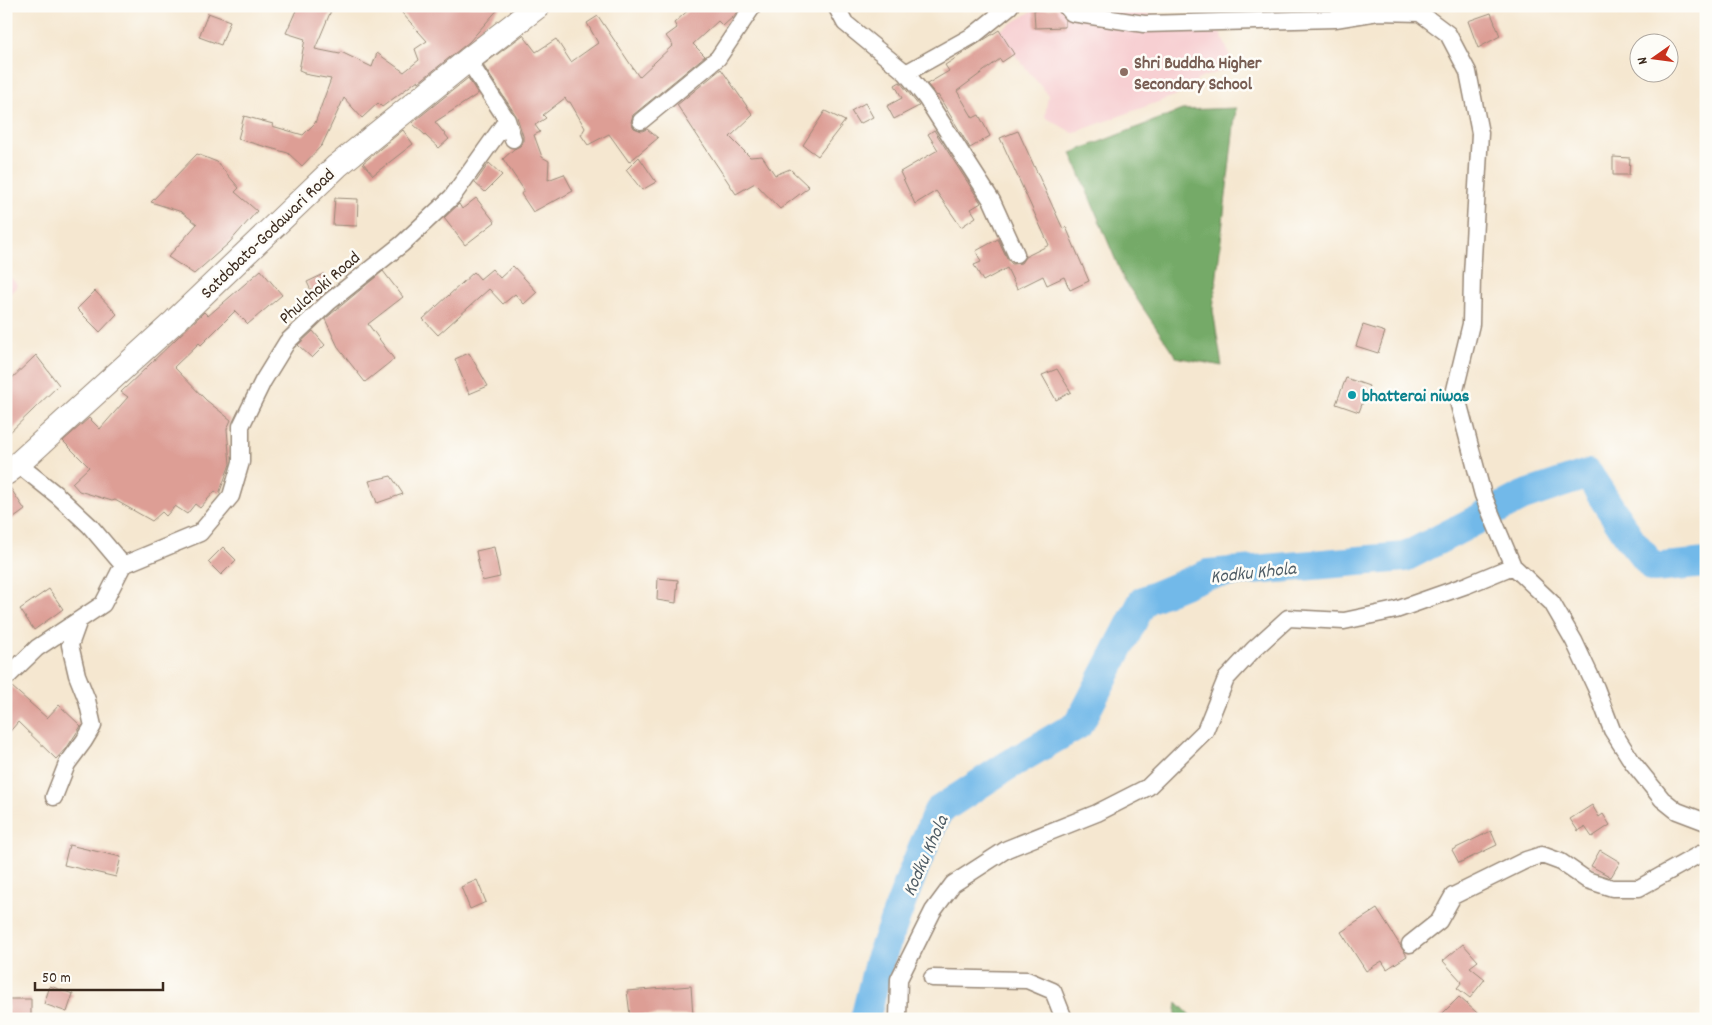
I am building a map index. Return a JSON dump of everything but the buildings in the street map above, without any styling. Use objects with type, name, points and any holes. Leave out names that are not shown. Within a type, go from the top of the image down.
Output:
[{"type":"street","name":"Satdobato-Godawari Road","points":[[12,468],[175,321],[337,166],[538,6]]},
{"type":"street","points":[[641,121],[718,58],[753,6]]},
{"type":"street","points":[[836,6],[845,23],[906,73],[926,98],[992,201],[1016,254]]},
{"type":"street","points":[[906,73],[974,35],[1010,6]]},
{"type":"street","points":[[1066,6],[1072,13],[1144,24],[1335,20],[1378,12],[1420,13],[1448,34],[1468,72],[1480,133],[1471,324],[1455,390],[1483,495],[1513,566],[1552,603],[1574,641],[1596,688],[1612,730],[1633,763],[1662,799],[1677,811],[1706,822]]},
{"type":"street","points":[[468,60],[507,120],[513,139]]},
{"type":"street","name":"Phulchoki Road","points":[[123,565],[200,533],[231,496],[241,462],[241,426],[263,381],[287,342],[329,302],[402,244],[452,197],[507,120]]},
{"type":"street","points":[[6,678],[37,648],[103,604],[123,565],[90,526],[58,496],[12,468]]},
{"type":"street","points":[[898,1019],[899,979],[933,911],[953,884],[1007,849],[1096,814],[1148,787],[1205,731],[1226,679],[1254,649],[1288,618],[1344,621],[1396,610],[1467,585],[1513,566]]},
{"type":"street","points":[[54,797],[67,764],[93,726],[70,645],[79,620]]},
{"type":"street","points":[[1410,944],[1439,921],[1453,896],[1526,860],[1542,855],[1561,862],[1587,880],[1612,888],[1639,888],[1700,854],[1706,854]]},
{"type":"street","points":[[932,978],[1027,980],[1053,991],[1064,1019]]},
{"type":"shaded area","name":"Shri Buddha Higher Secondary School","points":[[1096,9],[1215,21],[1235,67],[1203,77],[1196,81],[1199,87],[1073,133],[1045,117],[1048,95],[1014,54],[1002,62],[987,38],[1034,10]]},
{"type":"shaded area","points":[[6,273],[18,285],[6,298]]},
{"type":"green space","points":[[1236,108],[1213,310],[1222,366],[1176,357],[1124,280],[1071,153],[1182,110]]},
{"type":"green space","points":[[1177,1002],[1194,1019],[1175,1019]]},
{"type":"waterway","name":"Kodku Khola","points":[[865,1019],[879,962],[938,811],[1007,766],[1079,724],[1143,601],[1208,574],[1405,557],[1523,496],[1588,474],[1631,540],[1654,568],[1706,563]]},
{"type":"place","name":"Shri Buddha Higher Secondary School","points":[[1124,72]]},
{"type":"place","name":"bhatterai niwas","points":[[1352,395]]}]
